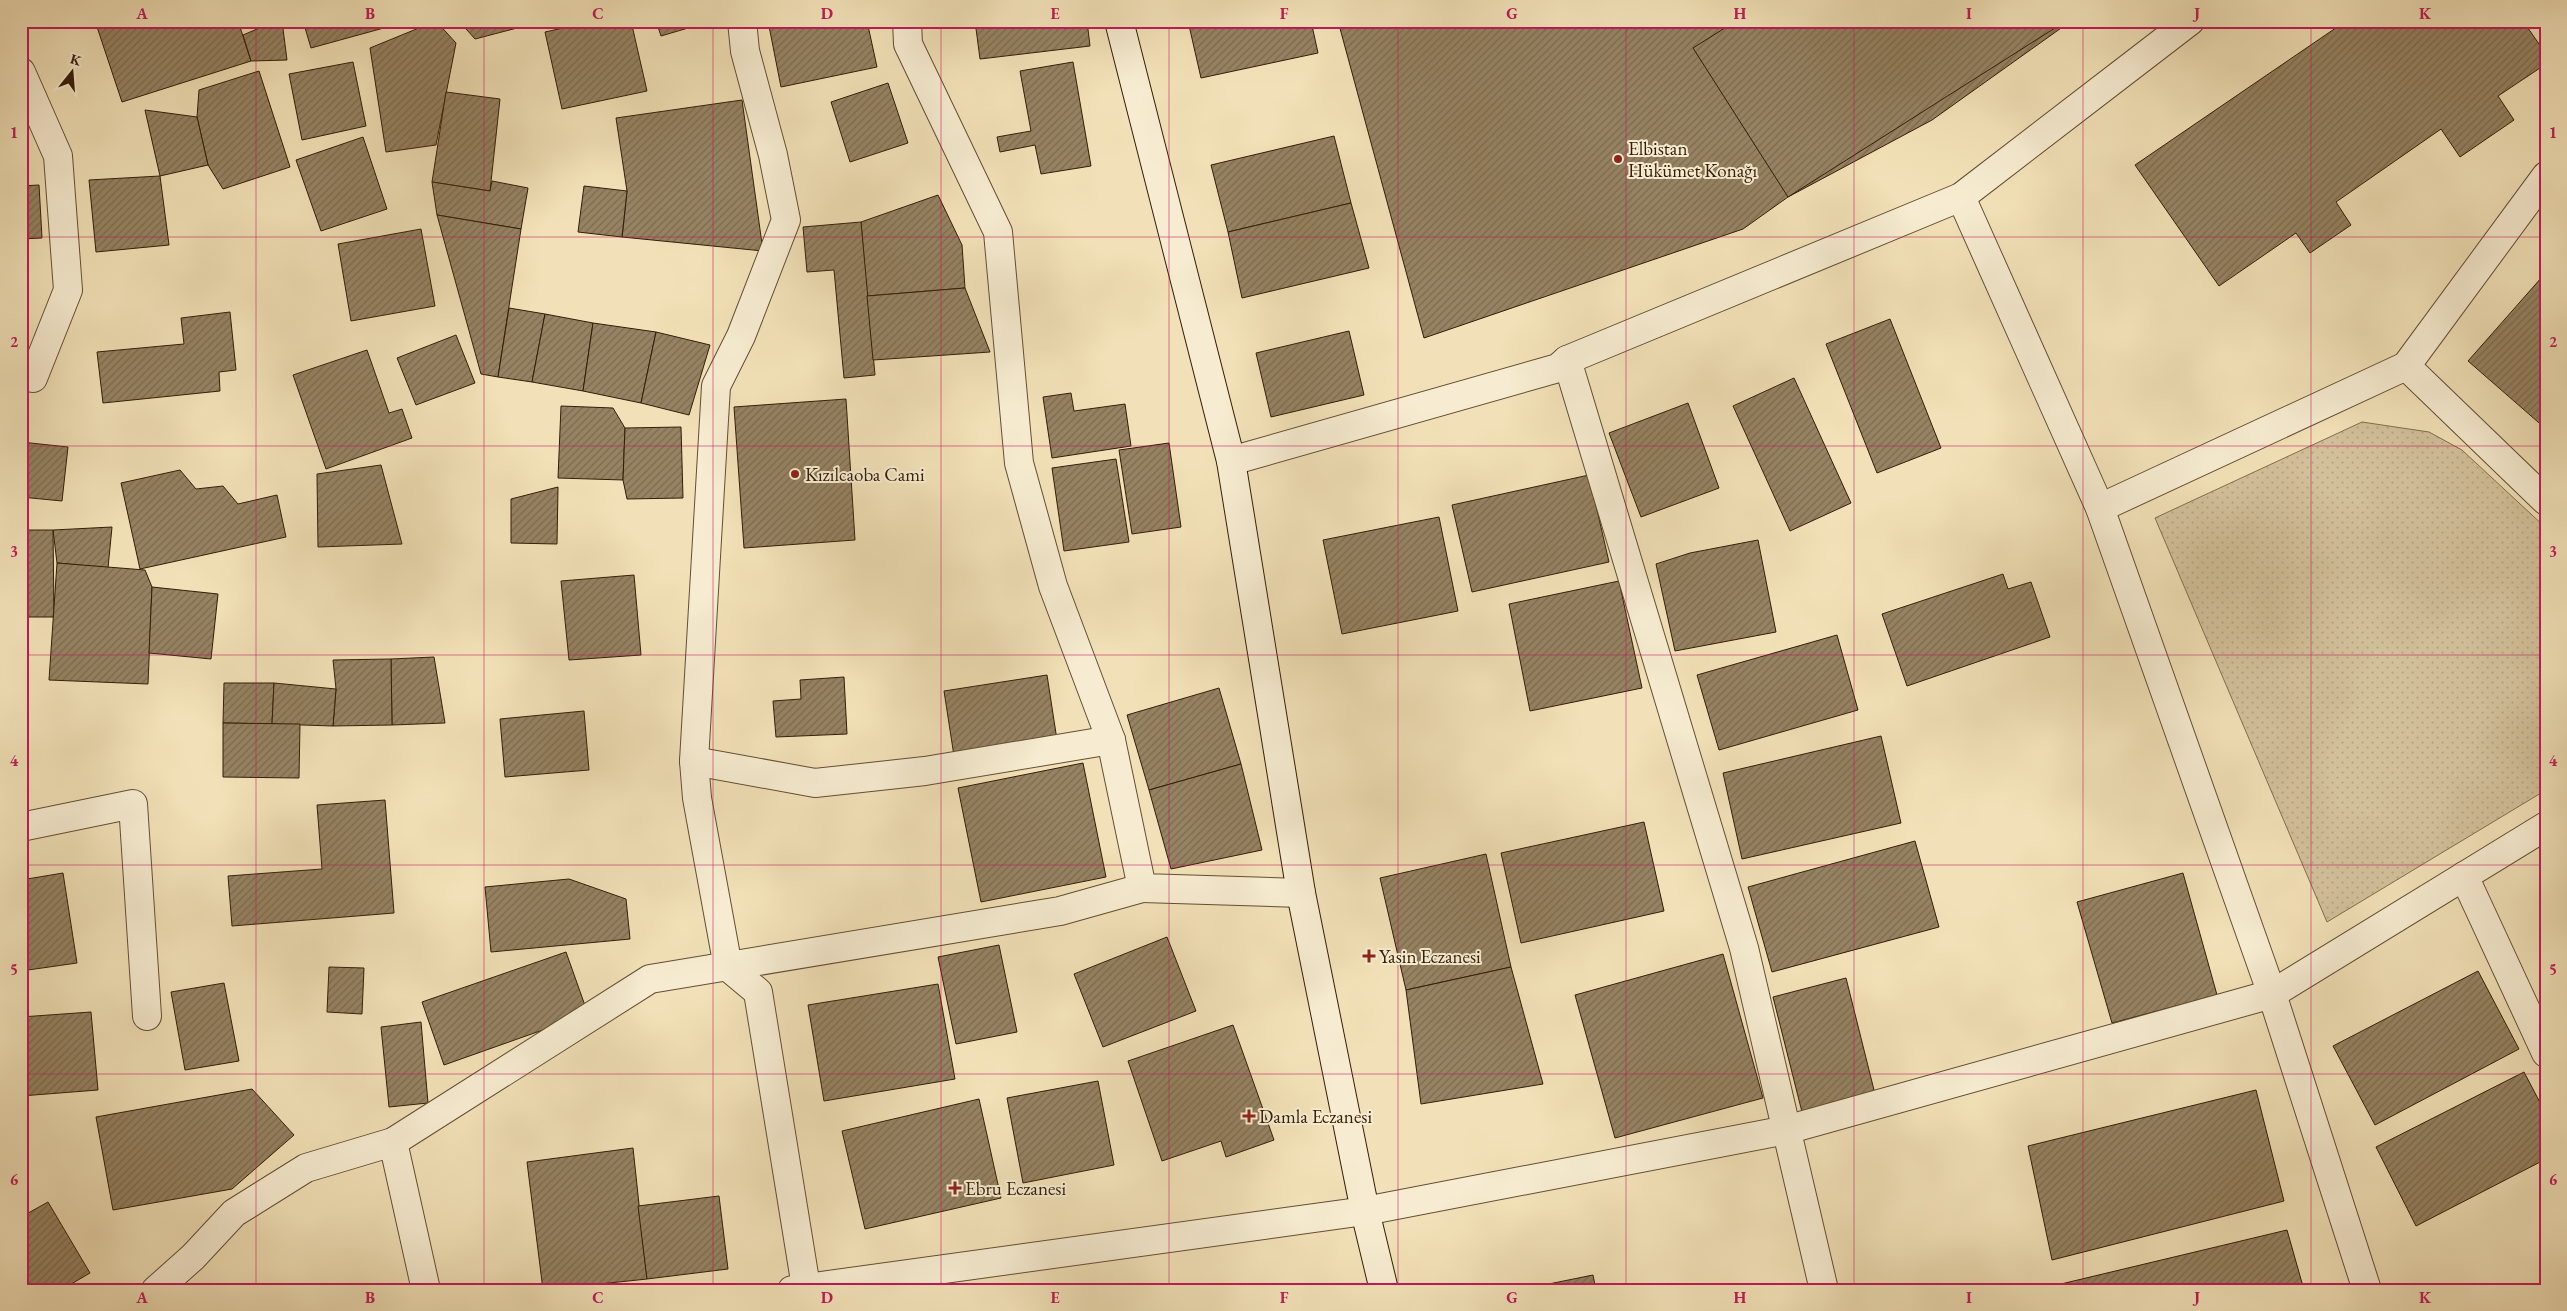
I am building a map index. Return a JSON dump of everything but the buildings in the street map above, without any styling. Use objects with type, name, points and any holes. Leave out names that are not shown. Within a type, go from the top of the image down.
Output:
[{"type":"street","points":[[742,21],[745,50],[773,155],[786,220],[741,336],[716,386],[694,761],[697,798],[728,967],[758,992],[799,1288],[1365,1211],[1786,1130],[2272,994],[2546,826]]},
{"type":"street","points":[[908,21],[908,44],[998,232],[1019,463],[1053,586],[1111,740],[1142,888]]},
{"type":"street","points":[[1119,21],[1231,461],[1302,893],[1365,1211],[1384,1290]]},
{"type":"street","points":[[1231,461],[1558,368],[1567,360],[1961,197],[2190,21]]},
{"type":"street","points":[[21,72],[58,156],[68,290],[33,378]]},
{"type":"street","points":[[2100,508],[2406,366],[2546,176]]},
{"type":"street","points":[[1961,197],[2100,508],[2272,994],[2367,1290]]},
{"type":"street","points":[[1567,360],[1744,948],[1824,1290]]},
{"type":"street","points":[[2406,366],[2546,501]]},
{"type":"street","points":[[694,761],[815,783],[925,771],[1111,740]]},
{"type":"street","points":[[21,827],[133,804],[147,1016]]},
{"type":"street","points":[[2464,876],[2546,1053]]},
{"type":"street","points":[[156,1290],[193,1257],[234,1213],[306,1168],[393,1142],[650,980],[1060,911],[1142,888],[1302,893]]},
{"type":"street","points":[[393,1142],[426,1290]]},
{"type":"shaded area","points":[[2362,422],[2429,432],[2462,450],[2546,528],[2546,790],[2327,922],[2155,518]]},
{"type":"place","name":"Elbistan Hükümet Konağı","points":[[1618,159]]},
{"type":"place","name":"Kızılcaoba Cami","points":[[795,474]]},
{"type":"place","name":"Yasin Eczanesi","points":[[1369,956]]},
{"type":"place","name":"Damla Eczanesi","points":[[1249,1116]]},
{"type":"place","name":"Ebru Eczanesi","points":[[955,1188]]}]
